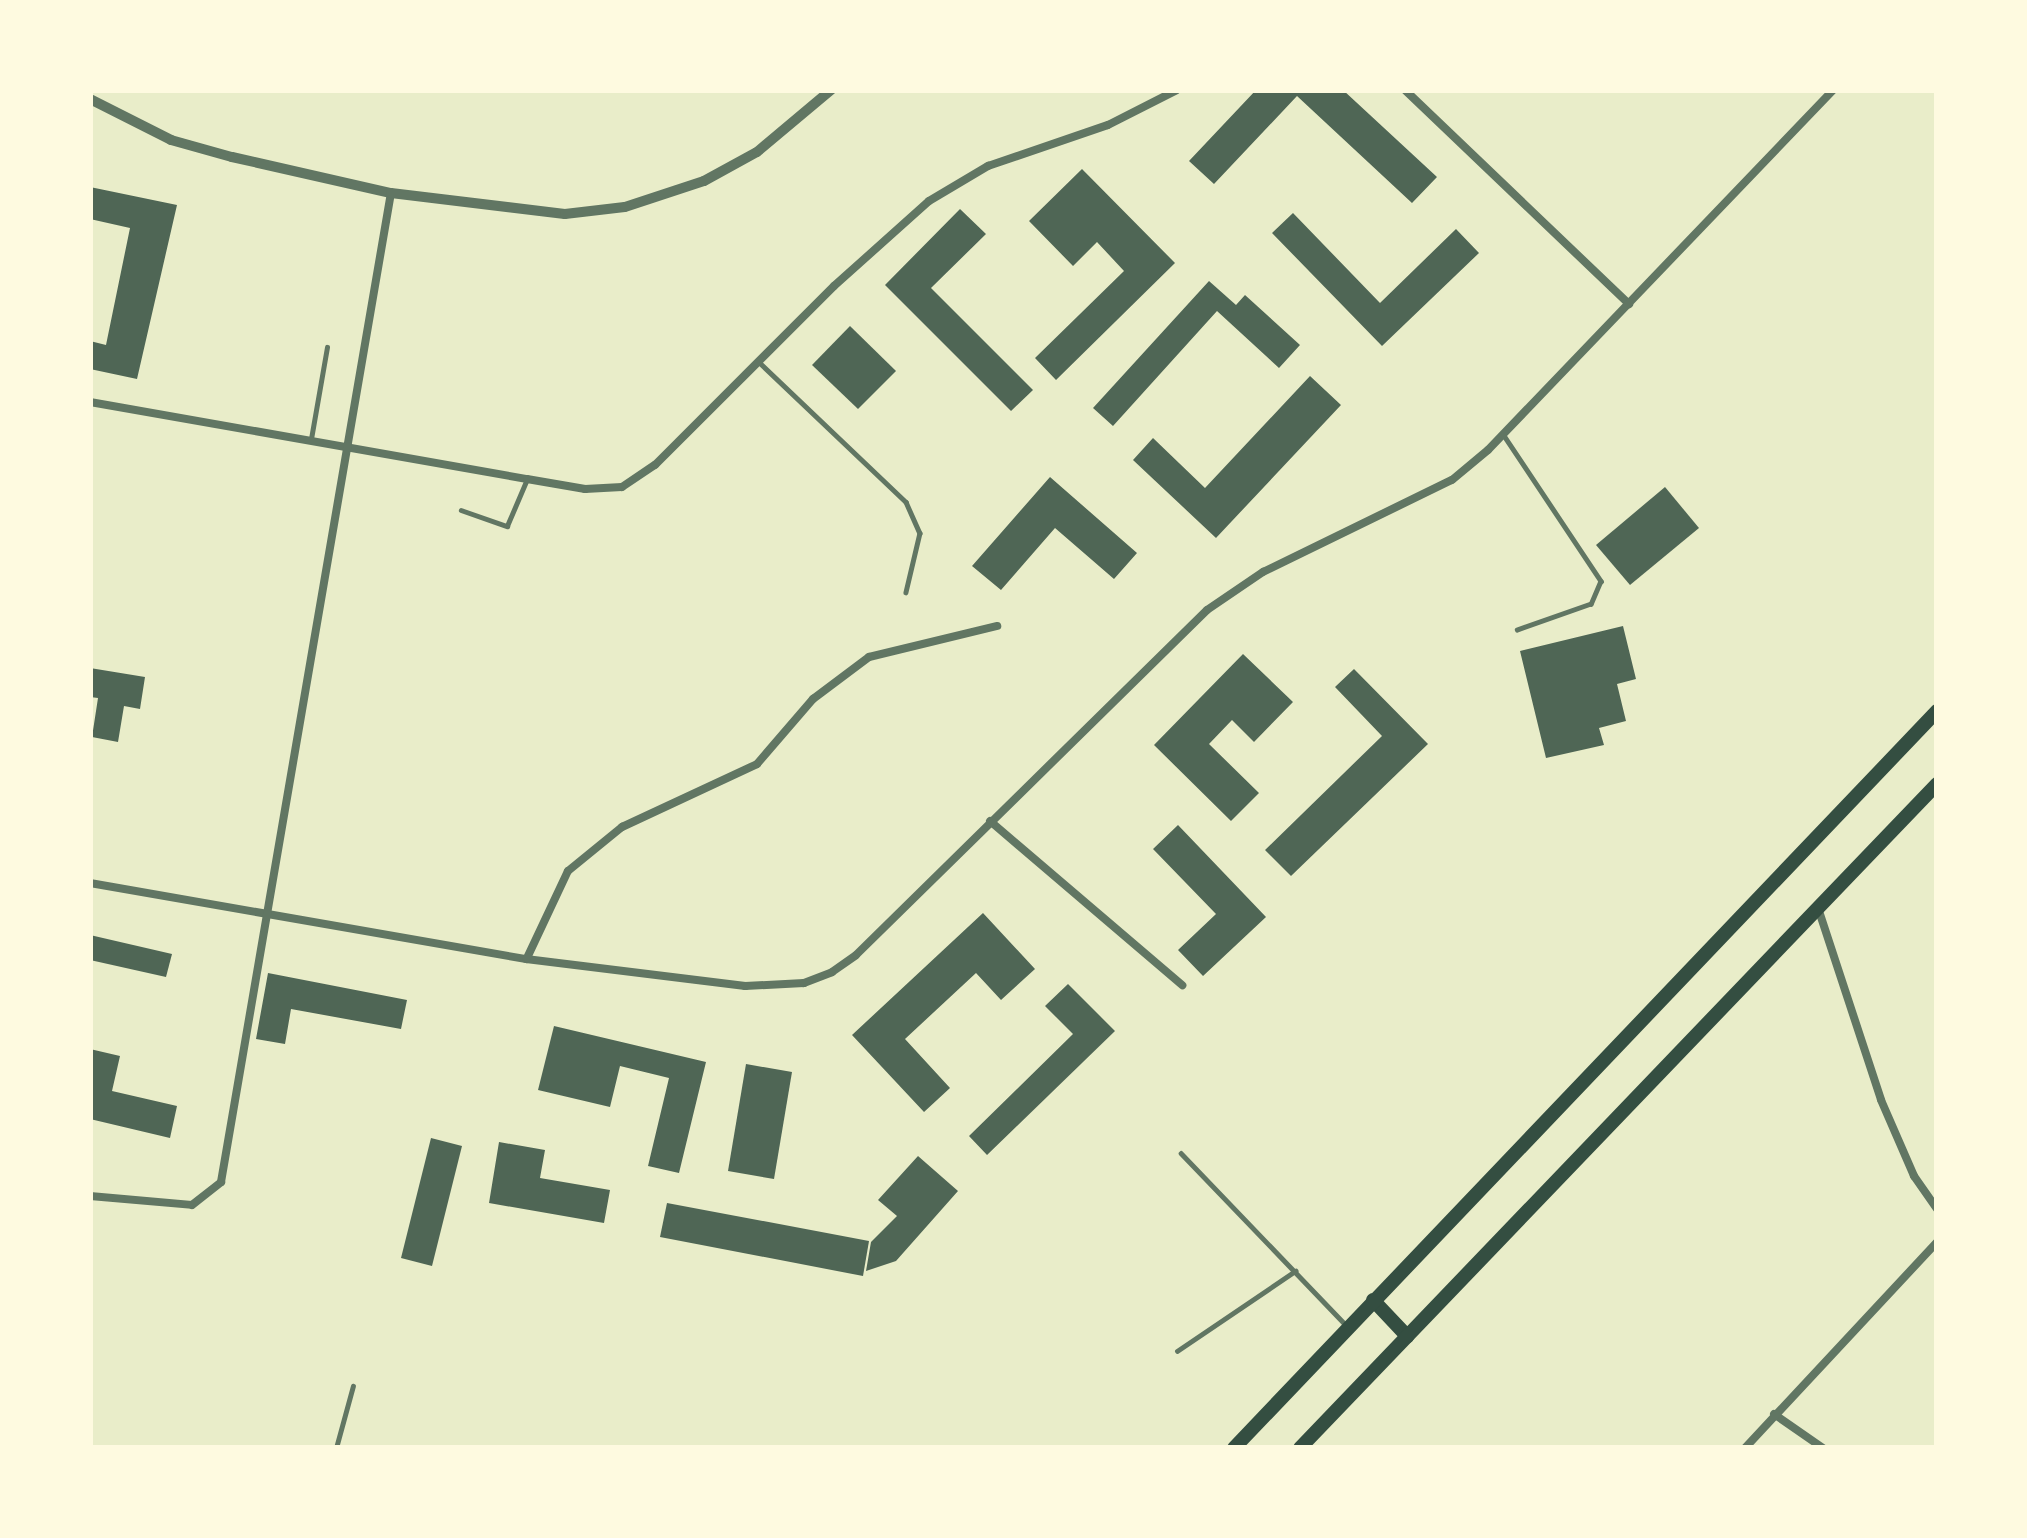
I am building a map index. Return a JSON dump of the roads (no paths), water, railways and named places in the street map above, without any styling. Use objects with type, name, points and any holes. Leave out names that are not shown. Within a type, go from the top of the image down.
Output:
[{"type":"highway","points":[[1234,1448],[1937,711]]},
{"type":"highway","points":[[1300,1448],[1937,784]]},
{"type":"highway","points":[[1373,1300],[1407,1336]]},
{"type":"street","points":[[90,99],[171,140],[391,193],[565,214],[625,207],[732,166],[831,90]]},
{"type":"street","points":[[90,402],[344,450],[605,490],[639,479],[834,286],[957,182],[1108,125],[1177,90]]},
{"type":"street","points":[[1406,90],[1628,304]]},
{"type":"street","points":[[90,883],[526,959],[746,986],[804,983],[856,955],[1207,610],[1263,572],[1452,480],[1503,434],[1833,90]]},
{"type":"street","points":[[90,1196],[192,1205],[221,1182],[391,193]]},
{"type":"street","points":[[526,959],[568,871],[622,827],[757,764],[813,699],[869,656],[997,626]]},
{"type":"street","points":[[990,821],[1182,985]]},
{"type":"street","points":[[1817,908],[1881,1100],[1914,1176],[1937,1209]]},
{"type":"street","points":[[1745,1448],[1937,1242]]},
{"type":"street","points":[[1774,1414],[1823,1448]]},
{"type":"lane","points":[[310,444],[327,347]]},
{"type":"lane","points":[[758,362],[906,502],[920,533],[907,592]]},
{"type":"lane","points":[[1503,434],[1601,581],[1591,604],[1517,630]]},
{"type":"lane","points":[[461,510],[507,526],[527,479]]},
{"type":"lane","points":[[1180,1153],[1348,1327]]},
{"type":"lane","points":[[1177,1351],[1295,1271]]},
{"type":"lane","points":[[336,1448],[352,1386]]}]
